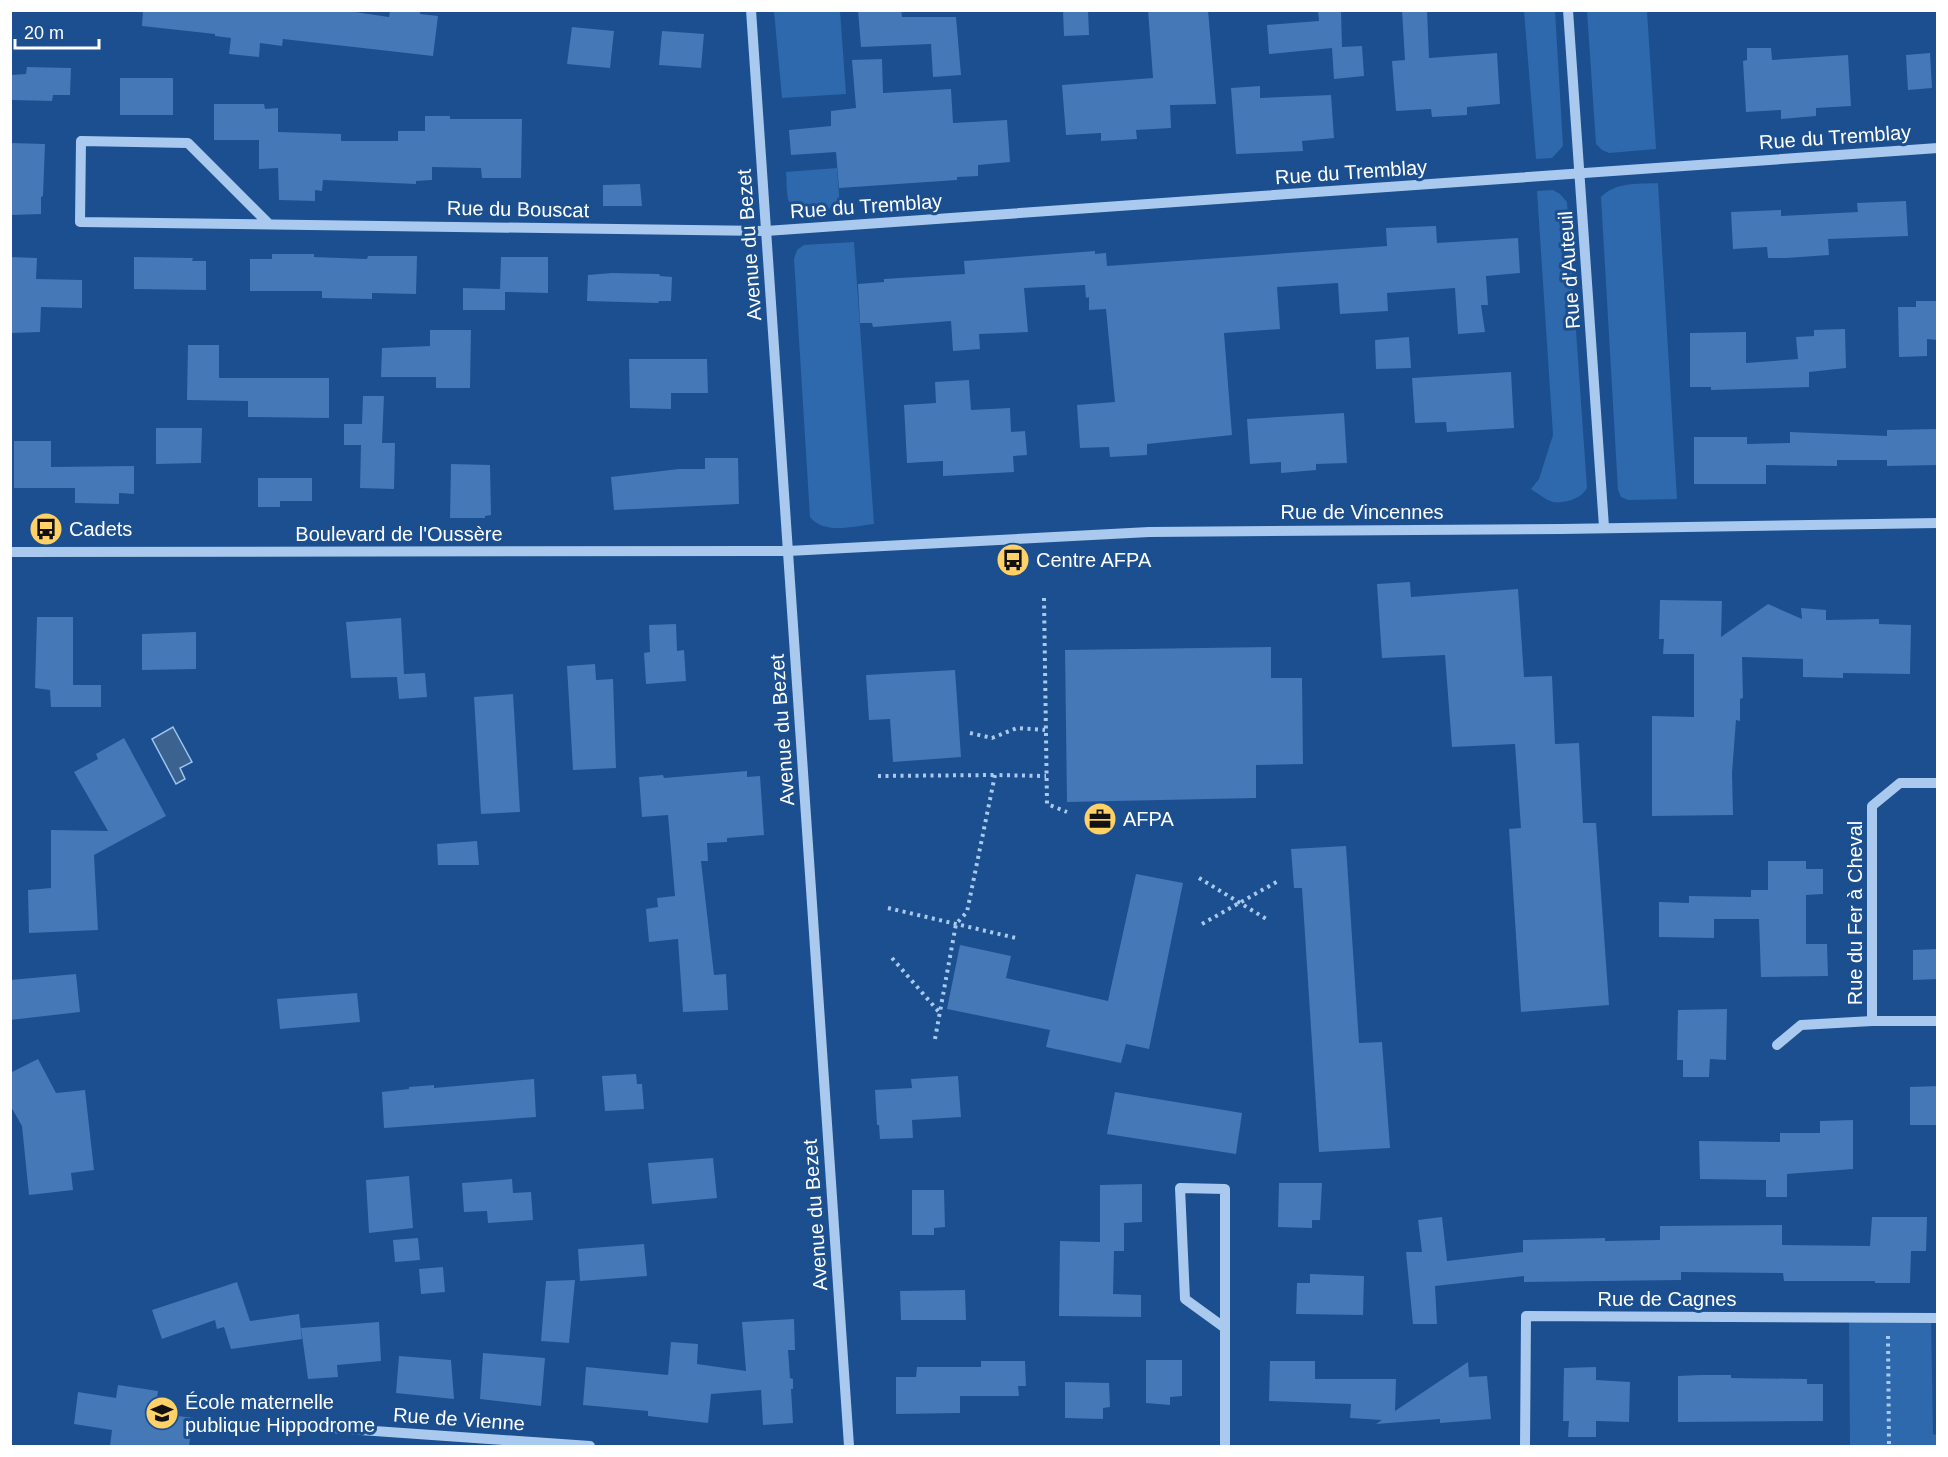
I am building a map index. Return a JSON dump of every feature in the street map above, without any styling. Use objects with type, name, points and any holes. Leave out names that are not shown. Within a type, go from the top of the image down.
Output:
[{"type":"street","name":"Avenue du Bezet","points":[[751,10],[849,1446]]},
{"type":"street","name":"Rue d'Auteuil","points":[[1568,10],[1604,527]]},
{"type":"street","name":"Rue du Bouscat","points":[[269,224],[188,143],[81,141],[80,222],[766,231]]},
{"type":"street","name":"Rue du Tremblay","points":[[766,231],[1938,148]]},
{"type":"street","name":"Rue de Vincennes","points":[[788,551],[1149,532],[1938,523]]},
{"type":"street","name":"Boulevard de l'Oussère","points":[[10,552],[788,551]]},
{"type":"street","name":"Rue du Fer à Cheval","points":[[1872,1021],[1872,806],[1900,783],[1938,783]]},
{"type":"street","name":"Rue du Fer à Cheval","points":[[1777,1045],[1801,1025],[1872,1021],[1938,1021]]},
{"type":"street","points":[[1225,1328],[1185,1299],[1180,1188],[1225,1189],[1226,1446]]},
{"type":"street","name":"Rue de Cagnes","points":[[1525,1446],[1526,1316],[1938,1318]]},
{"type":"street","name":"Rue de Vienne","points":[[289,1425],[590,1446]]},
{"type":"path","points":[[1044,598],[1047,804],[1067,812]]},
{"type":"path","points":[[970,733],[993,738],[1017,728],[1045,730]]},
{"type":"path","points":[[934,1039],[956,924],[967,912],[995,775]]},
{"type":"path","points":[[878,776],[1046,776]]},
{"type":"path","points":[[1199,878],[1268,920]]},
{"type":"path","points":[[1202,924],[1280,880]]},
{"type":"path","points":[[888,908],[1016,938]]},
{"type":"path","points":[[892,958],[939,1013]]},
{"type":"path","points":[[1888,1317],[1889,1446]]},
{"type":"shaded area","points":[[774,11],[840,11],[846,94],[782,98]]},
{"type":"shaded area","points":[[1524,11],[1555,11],[1563,146],[1552,158],[1536,159]]},
{"type":"shaded area","points":[[1587,11],[1647,11],[1656,149],[1609,153],[1596,144]]},
{"type":"shaded area","points":[[837,168],[840,207],[805,210],[792,206],[787,191],[786,172]]},
{"type":"shaded area","points":[[1658,183],[1677,499],[1628,500],[1621,497],[1618,490],[1601,197],[1620,186]]},
{"type":"shaded area","points":[[1553,190],[1567,202],[1587,488],[1577,497],[1558,502],[1547,500],[1531,489],[1539,479],[1553,435],[1537,191]]},
{"type":"shaded area","points":[[854,242],[874,524],[831,528],[816,523],[810,517],[794,259],[797,250],[804,245]]},
{"type":"shaded area","points":[[173,727],[192,762],[180,768],[185,779],[176,784],[152,739]]},
{"type":"shaded area","points":[[1849,1317],[1931,1318],[1933,1434],[1937,1435],[1937,1446],[1850,1446]]},
{"type":"building","points":[[143,10],[341,10],[389,17],[390,10],[420,10],[420,14],[438,16],[433,56],[283,39],[282,46],[260,43],[259,57],[229,54],[231,38],[215,36],[215,34],[142,26]]},
{"type":"building","points":[[858,10],[901,10],[902,17],[956,17],[961,75],[933,77],[931,44],[861,47]]},
{"type":"building","points":[[1063,10],[1088,10],[1089,35],[1064,36]]},
{"type":"building","points":[[1148,10],[1208,10],[1216,104],[1170,105],[1171,128],[1136,130],[1137,139],[1101,141],[1101,133],[1066,135],[1062,85],[1153,78]]},
{"type":"building","points":[[1318,10],[1341,10],[1342,47],[1362,46],[1364,76],[1334,79],[1332,48],[1269,54],[1267,25],[1319,21]]},
{"type":"building","points":[[1402,10],[1427,10],[1429,58],[1497,53],[1500,104],[1467,107],[1467,115],[1432,117],[1431,109],[1396,111],[1392,61],[1405,60]]},
{"type":"building","points":[[572,27],[614,31],[610,68],[567,64]]},
{"type":"building","points":[[662,31],[704,34],[701,68],[659,65]]},
{"type":"building","points":[[1747,48],[1771,48],[1772,60],[1848,55],[1851,106],[1816,108],[1816,116],[1781,119],[1781,110],[1746,112],[1743,61],[1747,60]]},
{"type":"building","points":[[1930,53],[1932,88],[1908,90],[1906,55]]},
{"type":"building","points":[[882,59],[883,93],[951,89],[953,123],[1007,120],[1010,162],[978,165],[978,176],[957,177],[957,180],[839,188],[836,152],[791,155],[789,130],[831,126],[831,111],[856,108],[852,60]]},
{"type":"building","points":[[27,67],[71,68],[70,95],[53,95],[52,101],[10,100],[11,75],[26,74]]},
{"type":"building","points":[[120,78],[173,78],[173,115],[120,115]]},
{"type":"building","points":[[1260,86],[1260,98],[1331,95],[1334,138],[1302,141],[1303,151],[1236,154],[1231,88]]},
{"type":"building","points":[[214,104],[264,104],[265,109],[278,108],[278,132],[341,134],[341,141],[398,141],[398,131],[425,131],[425,116],[450,116],[450,119],[522,119],[521,178],[482,178],[481,168],[432,167],[432,180],[416,181],[416,184],[323,180],[322,191],[315,190],[315,201],[279,200],[278,168],[259,169],[259,140],[214,140]]},
{"type":"building","points":[[10,143],[45,144],[41,214],[12,215]]},
{"type":"building","points":[[640,184],[642,206],[603,206],[603,185]]},
{"type":"building","points":[[1906,201],[1908,236],[1828,239],[1829,255],[1768,258],[1767,247],[1733,249],[1731,212],[1781,210],[1781,216],[1858,212],[1857,203]]},
{"type":"building","points":[[1436,226],[1437,243],[1518,238],[1520,273],[1486,276],[1488,305],[1481,305],[1485,332],[1458,334],[1455,288],[1387,293],[1388,311],[1340,314],[1338,283],[1277,287],[1280,329],[1224,333],[1232,435],[1147,444],[1147,455],[1110,457],[1109,447],[1080,448],[1077,405],[1115,402],[1106,309],[1089,310],[1089,297],[1086,298],[1085,285],[1024,288],[1028,332],[979,334],[980,349],[953,351],[951,321],[873,327],[872,323],[860,323],[858,284],[884,282],[884,279],[965,274],[964,261],[1095,251],[1095,254],[1106,253],[1107,266],[1387,246],[1386,228]]},
{"type":"building","points":[[272,254],[314,254],[314,257],[367,259],[368,256],[417,256],[416,294],[372,293],[372,299],[322,298],[322,291],[250,291],[250,259],[272,259]]},
{"type":"building","points":[[10,257],[37,258],[36,279],[82,280],[82,308],[41,307],[40,332],[10,333]]},
{"type":"building","points":[[134,257],[193,258],[192,261],[206,261],[206,290],[134,289]]},
{"type":"building","points":[[501,257],[548,257],[548,293],[505,292],[505,310],[463,310],[463,288],[500,289]]},
{"type":"building","points":[[659,274],[672,277],[671,301],[659,301],[658,303],[587,301],[588,275]]},
{"type":"building","points":[[1916,301],[1938,301],[1938,340],[1927,339],[1927,356],[1899,357],[1898,307],[1916,307]]},
{"type":"building","points":[[1845,329],[1846,368],[1809,372],[1809,387],[1711,390],[1711,387],[1690,387],[1690,333],[1746,332],[1746,363],[1798,359],[1796,337],[1814,336],[1814,330]]},
{"type":"building","points":[[430,330],[471,330],[470,388],[436,388],[436,377],[381,377],[382,348],[430,346]]},
{"type":"building","points":[[1409,337],[1411,368],[1376,369],[1375,340]]},
{"type":"building","points":[[188,345],[219,345],[219,378],[329,378],[329,418],[248,417],[248,401],[187,400]]},
{"type":"building","points":[[629,359],[707,359],[708,393],[671,393],[671,409],[630,408]]},
{"type":"building","points":[[1511,372],[1514,428],[1447,432],[1446,422],[1415,423],[1412,378]]},
{"type":"building","points":[[969,380],[971,410],[1010,408],[1011,432],[1025,431],[1027,455],[1013,456],[1014,472],[943,476],[943,461],[907,463],[904,405],[936,403],[935,382]]},
{"type":"building","points":[[363,396],[384,396],[382,443],[395,443],[394,489],[360,488],[361,445],[344,445],[344,424],[362,424]]},
{"type":"building","points":[[1344,413],[1347,463],[1316,464],[1316,470],[1281,473],[1281,462],[1250,464],[1247,419]]},
{"type":"building","points":[[156,428],[202,428],[201,463],[156,464]]},
{"type":"building","points":[[1938,429],[1938,465],[1887,466],[1887,460],[1837,460],[1837,466],[1766,465],[1766,484],[1694,484],[1694,437],[1747,437],[1747,444],[1790,443],[1790,432],[1887,436],[1887,430]]},
{"type":"building","points":[[14,441],[51,441],[51,467],[134,466],[134,494],[119,493],[119,504],[75,503],[75,488],[14,488]]},
{"type":"building","points":[[705,458],[738,458],[739,504],[614,510],[611,477],[679,469],[705,469]]},
{"type":"building","points":[[451,464],[490,465],[491,515],[485,518],[450,518]]},
{"type":"building","points":[[258,478],[312,478],[312,501],[280,501],[280,507],[258,507]]},
{"type":"building","points":[[1410,582],[1411,597],[1518,589],[1524,677],[1552,676],[1555,744],[1579,743],[1583,823],[1596,823],[1609,1005],[1521,1012],[1509,829],[1521,828],[1515,744],[1452,747],[1445,655],[1382,658],[1377,584]]},
{"type":"building","points":[[1660,600],[1722,601],[1721,637],[1768,604],[1802,619],[1801,608],[1826,610],[1826,620],[1879,619],[1879,624],[1911,625],[1910,674],[1843,673],[1843,678],[1803,677],[1803,659],[1742,657],[1743,698],[1740,699],[1740,721],[1736,720],[1732,773],[1733,815],[1652,816],[1652,716],[1694,717],[1694,654],[1663,654],[1664,639],[1659,639]]},
{"type":"building","points":[[37,617],[73,617],[73,685],[101,685],[101,707],[51,707],[50,690],[35,688]]},
{"type":"building","points":[[401,618],[404,674],[425,673],[427,697],[399,699],[397,677],[351,678],[346,622]]},
{"type":"building","points":[[676,624],[677,651],[684,650],[686,681],[646,684],[644,653],[650,652],[649,625]]},
{"type":"building","points":[[196,632],[196,669],[142,670],[142,634]]},
{"type":"building","points":[[1271,647],[1271,678],[1302,678],[1303,764],[1256,765],[1256,798],[1067,802],[1065,650]]},
{"type":"building","points":[[595,664],[596,680],[613,679],[616,768],[573,770],[567,666]]},
{"type":"building","points":[[955,670],[961,757],[893,762],[890,719],[869,720],[866,675]]},
{"type":"building","points":[[513,694],[520,812],[481,814],[474,697]]},
{"type":"building","points":[[124,738],[166,816],[94,855],[98,930],[29,933],[28,890],[51,888],[51,830],[108,831],[74,772],[98,759],[96,754]]},
{"type":"building","points":[[747,771],[747,777],[760,776],[764,835],[727,838],[727,842],[707,843],[708,861],[701,861],[714,975],[726,974],[728,1010],[683,1012],[678,939],[649,942],[646,909],[658,907],[657,898],[675,896],[668,815],[642,817],[639,777],[663,775],[664,778]]},
{"type":"building","points":[[477,841],[479,865],[438,865],[437,844]]},
{"type":"building","points":[[1346,846],[1359,1043],[1382,1042],[1390,1148],[1319,1152],[1302,888],[1294,888],[1291,849]]},
{"type":"building","points":[[1768,861],[1806,861],[1806,869],[1823,869],[1823,894],[1806,895],[1806,944],[1827,944],[1828,976],[1761,977],[1759,919],[1714,919],[1714,938],[1659,937],[1659,902],[1689,903],[1689,896],[1751,897],[1751,890],[1768,890]]},
{"type":"building","points":[[1136,874],[1183,883],[1149,1049],[1126,1044],[1121,1063],[1046,1047],[1050,1030],[947,1009],[960,945],[1011,956],[1006,978],[1108,1001]]},
{"type":"building","points":[[1938,949],[1938,979],[1913,980],[1913,950]]},
{"type":"building","points":[[76,974],[80,1012],[10,1020],[10,980]]},
{"type":"building","points":[[357,993],[360,1022],[280,1029],[277,999]]},
{"type":"building","points":[[1727,1009],[1726,1060],[1710,1059],[1709,1077],[1683,1077],[1683,1060],[1677,1060],[1678,1010]]},
{"type":"building","points":[[38,1059],[56,1093],[85,1090],[94,1170],[71,1173],[73,1190],[29,1195],[22,1126],[10,1105],[10,1073]]},
{"type":"building","points":[[636,1074],[637,1084],[642,1084],[644,1109],[605,1111],[602,1076]]},
{"type":"building","points":[[958,1076],[961,1117],[912,1120],[913,1138],[880,1139],[875,1090],[912,1088],[911,1079]]},
{"type":"building","points":[[534,1079],[536,1117],[384,1128],[382,1092],[409,1089],[409,1087],[434,1085],[434,1088]]},
{"type":"building","points":[[1938,1086],[1938,1125],[1910,1125],[1910,1087]]},
{"type":"building","points":[[1115,1092],[1242,1113],[1236,1154],[1107,1134]]},
{"type":"building","points":[[1853,1120],[1853,1169],[1787,1174],[1787,1197],[1766,1197],[1766,1180],[1700,1179],[1699,1141],[1780,1142],[1780,1133],[1820,1133],[1820,1121]]},
{"type":"building","points":[[713,1158],[717,1198],[652,1204],[648,1163]]},
{"type":"building","points":[[409,1176],[413,1228],[369,1233],[366,1180]]},
{"type":"building","points":[[512,1179],[513,1193],[531,1192],[533,1220],[488,1223],[487,1211],[464,1212],[462,1183]]},
{"type":"building","points":[[1279,1183],[1322,1183],[1320,1220],[1312,1220],[1312,1228],[1278,1227]]},
{"type":"building","points":[[1142,1184],[1142,1222],[1124,1223],[1124,1251],[1114,1251],[1113,1294],[1141,1295],[1141,1317],[1059,1316],[1060,1241],[1100,1242],[1100,1185]]},
{"type":"building","points":[[912,1190],[944,1190],[945,1227],[934,1228],[934,1235],[912,1235]]},
{"type":"building","points":[[1442,1217],[1447,1261],[1523,1252],[1523,1240],[1605,1238],[1605,1241],[1660,1240],[1660,1226],[1782,1225],[1782,1245],[1870,1246],[1872,1217],[1927,1217],[1926,1251],[1911,1251],[1910,1283],[1784,1281],[1783,1273],[1681,1272],[1681,1280],[1524,1282],[1524,1276],[1435,1286],[1437,1324],[1413,1324],[1406,1252],[1422,1252],[1418,1220]]},
{"type":"building","points":[[418,1238],[420,1260],[395,1262],[393,1240]]},
{"type":"building","points":[[644,1244],[647,1276],[580,1281],[578,1249]]},
{"type":"building","points":[[443,1267],[445,1292],[421,1294],[419,1269]]},
{"type":"building","points":[[1310,1274],[1364,1276],[1363,1315],[1296,1314],[1297,1283],[1310,1283]]},
{"type":"building","points":[[575,1280],[569,1343],[541,1341],[546,1281]]},
{"type":"building","points":[[237,1282],[250,1321],[299,1314],[302,1339],[231,1349],[224,1327],[217,1329],[215,1320],[162,1339],[152,1310]]},
{"type":"building","points":[[965,1290],[966,1320],[901,1320],[900,1291]]},
{"type":"building","points":[[794,1319],[795,1350],[788,1350],[790,1378],[793,1379],[793,1389],[791,1389],[793,1423],[763,1425],[761,1390],[711,1394],[708,1423],[648,1416],[648,1411],[583,1405],[586,1367],[668,1375],[671,1342],[698,1344],[697,1364],[746,1371],[742,1322]]},
{"type":"building","points":[[379,1322],[381,1361],[337,1365],[338,1377],[308,1379],[301,1328]]},
{"type":"building","points":[[483,1353],[545,1358],[541,1406],[480,1399]]},
{"type":"building","points":[[399,1356],[451,1360],[454,1399],[396,1393]]},
{"type":"building","points":[[1146,1360],[1182,1360],[1182,1396],[1170,1397],[1170,1405],[1146,1403]]},
{"type":"building","points":[[981,1361],[1025,1361],[1026,1386],[1018,1386],[1019,1396],[960,1396],[960,1413],[896,1414],[896,1377],[916,1377],[917,1367],[981,1367]]},
{"type":"building","points":[[1270,1361],[1315,1361],[1315,1379],[1396,1379],[1395,1411],[1468,1362],[1469,1377],[1487,1376],[1491,1419],[1440,1423],[1440,1419],[1376,1424],[1382,1420],[1350,1418],[1351,1404],[1269,1401]]},
{"type":"building","points":[[1596,1367],[1596,1380],[1630,1382],[1629,1422],[1596,1421],[1596,1437],[1568,1437],[1569,1421],[1563,1421],[1564,1368]]},
{"type":"building","points":[[1731,1375],[1731,1378],[1807,1379],[1807,1384],[1823,1384],[1823,1421],[1678,1422],[1678,1376]]},
{"type":"building","points":[[1065,1382],[1109,1383],[1110,1407],[1103,1408],[1103,1419],[1065,1418]]},
{"type":"building","points":[[118,1385],[158,1391],[155,1413],[193,1418],[189,1446],[110,1446],[112,1430],[74,1424],[78,1392],[116,1398]]},
{"type":"place","name":"Cadets","points":[[46,529]]},
{"type":"place","name":"Centre AFPA","points":[[1013,560]]},
{"type":"place","name":"AFPA","points":[[1100,819]]},
{"type":"place","name":"École maternelle publique Hippodrome","points":[[162,1413]]}]
